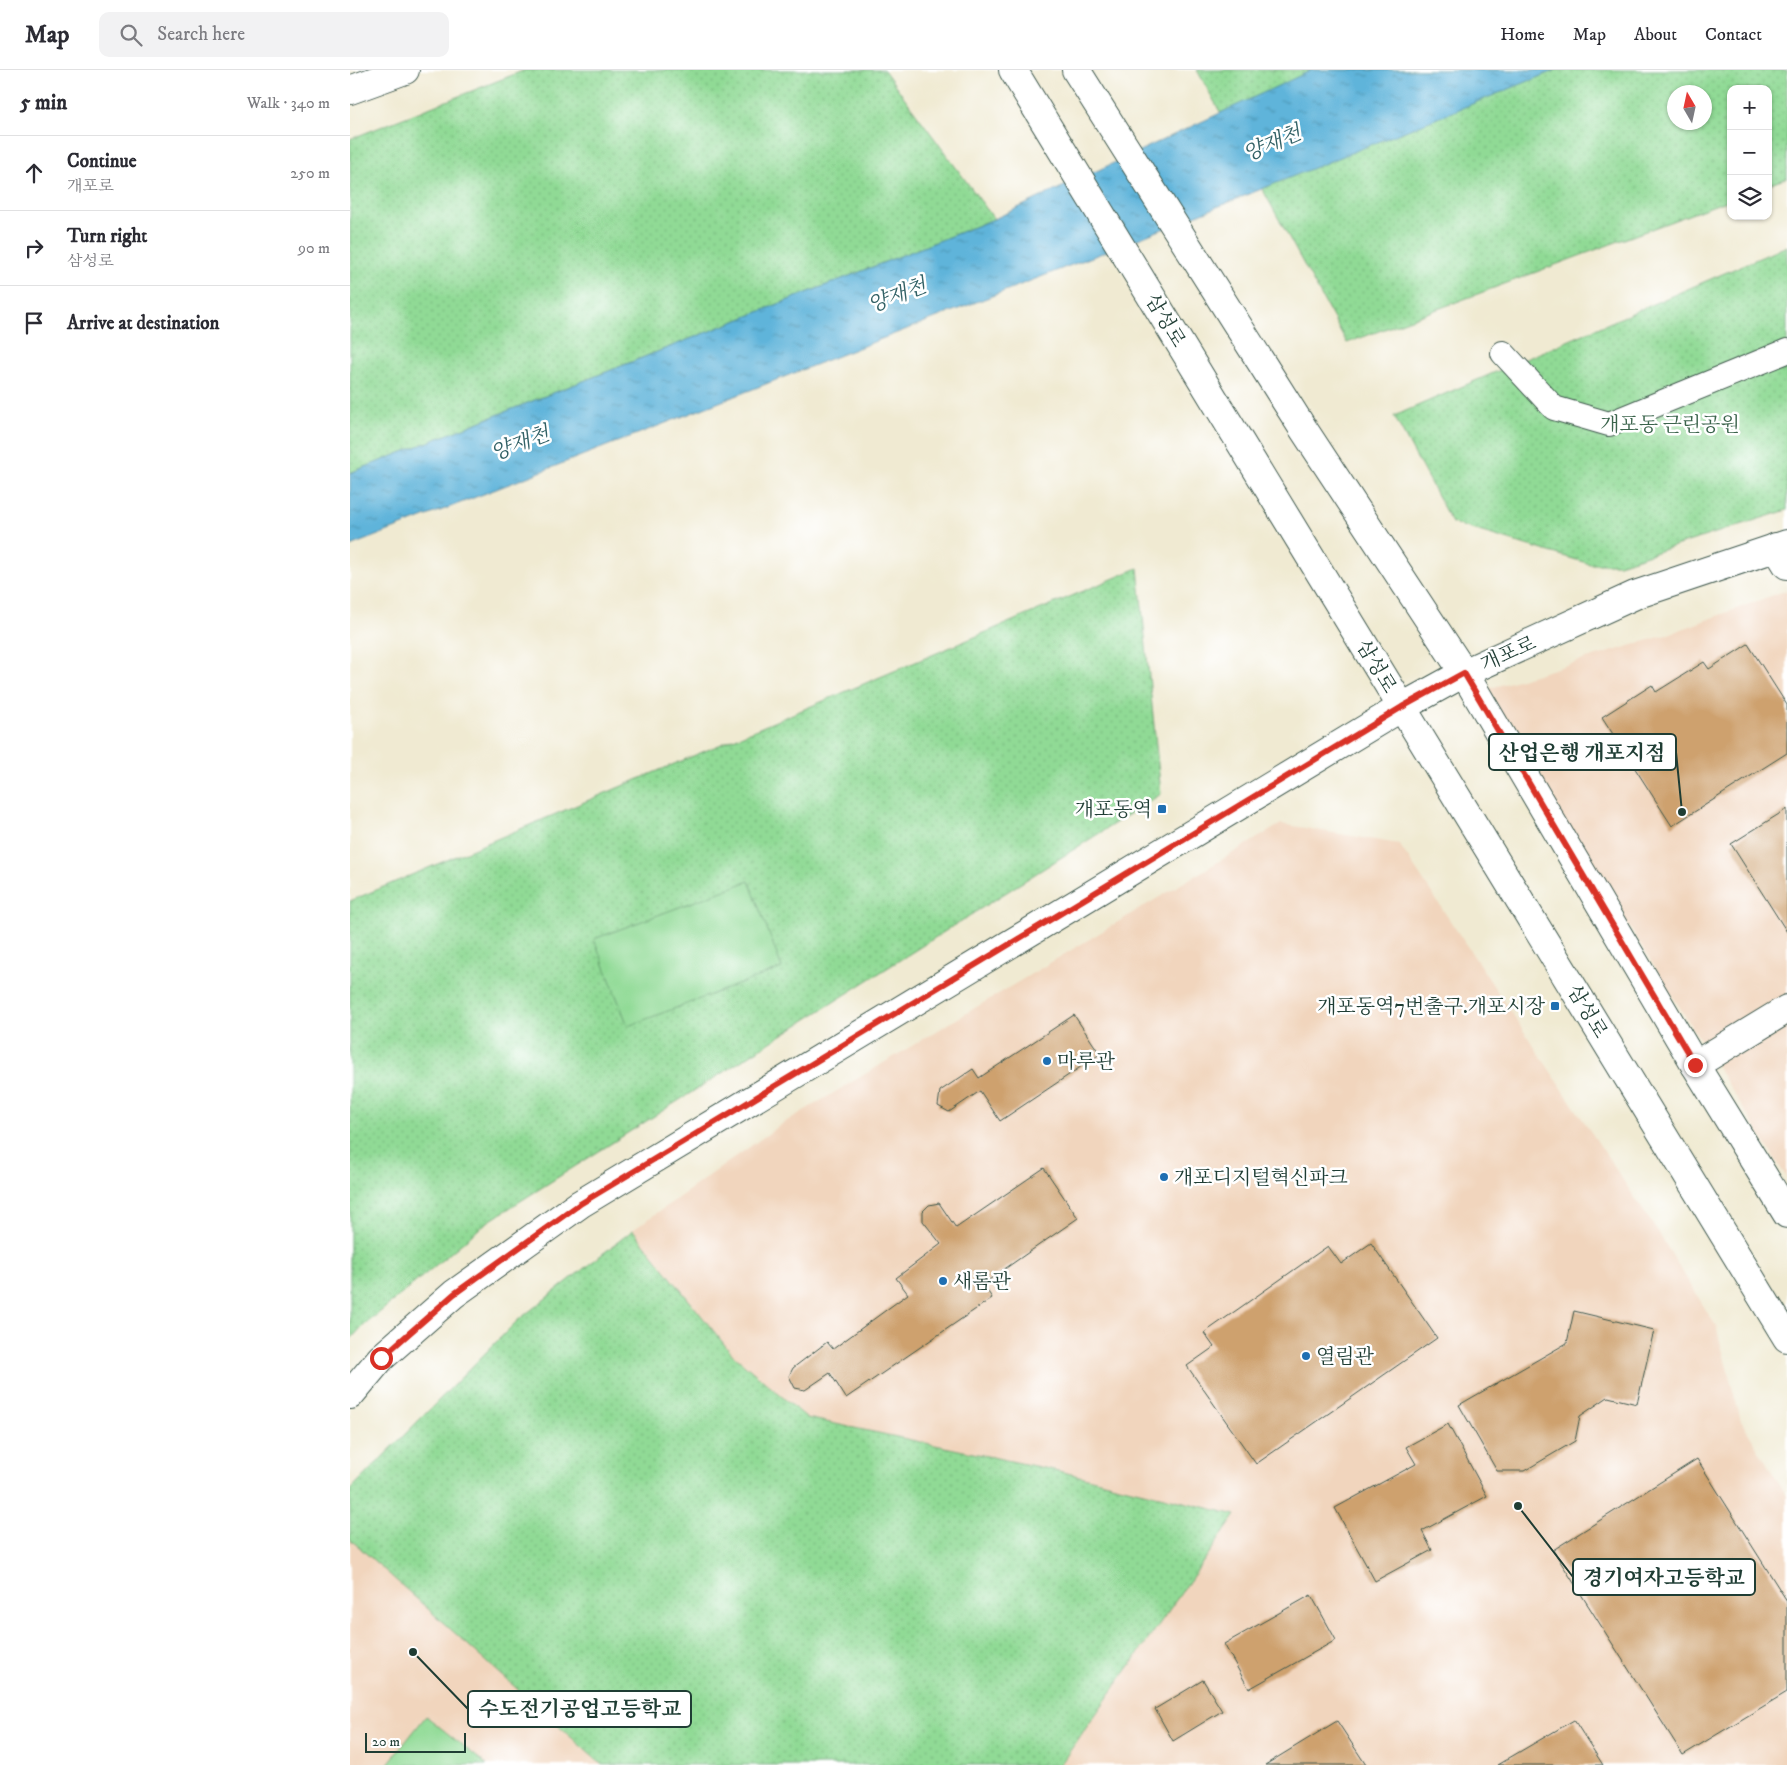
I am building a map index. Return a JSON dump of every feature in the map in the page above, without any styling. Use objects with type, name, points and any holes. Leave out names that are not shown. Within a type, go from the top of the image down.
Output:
[{"type":"main road","points":[[350,90],[405,70]]},
{"type":"main road","name":"삼성로","points":[[1013,70],[1787,1338]]},
{"type":"main road","points":[[1076,70],[1304,430],[1464,673],[1695,1065],[1785,1206]]},
{"type":"main road","name":"개포로","points":[[350,1395],[381,1358],[454,1294],[580,1204],[1402,707],[1464,673],[1635,595],[1784,552]]},
{"type":"main road","points":[[1695,1065],[1787,1008]]},
{"type":"street","points":[[1503,353],[1554,408],[1609,424],[1787,351]]},
{"type":"shaded area","points":[[1787,590],[1787,1178],[1481,691],[1666,635]]},
{"type":"shaded area","name":"개포디지털혁신파크","points":[[1281,824],[1399,844],[1661,1237],[1716,1326],[1741,1421],[1787,1496],[1787,1765],[1060,1765],[1235,1515],[1063,1472],[807,1418],[732,1354],[633,1230],[782,1124]]},
{"type":"shaded area","points":[[350,1539],[602,1765],[350,1765]]},
{"type":"green space","points":[[525,70],[884,70],[994,219],[350,473],[350,139]]},
{"type":"green space","points":[[1197,70],[1787,70],[1787,178],[1772,184],[1772,85],[1727,85],[1727,200],[1347,343]]},
{"type":"green space","name":"개포동 근린공원","points":[[1787,246],[1787,510],[1619,564],[1590,564],[1452,523],[1394,416]]},
{"type":"green space","points":[[1138,568],[1161,794],[486,1223],[361,1328],[350,1340],[350,901]]},
{"type":"green space","points":[[749,881],[782,968],[628,1026],[594,939]]},
{"type":"green space","points":[[633,1230],[732,1354],[807,1418],[1063,1472],[1236,1515],[1060,1765],[602,1765],[350,1539],[350,1490],[517,1321]]},
{"type":"green space","points":[[426,1716],[487,1765],[387,1765]]},
{"type":"water","name":"양재천","points":[[1312,70],[1556,70],[1133,241],[350,546],[350,473],[994,219]]},
{"type":"building","points":[[1748,644],[1787,705],[1787,753],[1672,826],[1602,717],[1652,685],[1656,692],[1704,662],[1709,669]]},
{"type":"building","points":[[1787,809],[1787,932],[1731,844]]},
{"type":"building","name":"마루관","points":[[1074,1015],[1100,1054],[1000,1121],[980,1091],[949,1112],[938,1106],[940,1091],[973,1069],[979,1078]]},
{"type":"building","name":"새롬관","points":[[1044,1168],[1078,1218],[983,1284],[992,1298],[846,1398],[830,1373],[805,1390],[795,1388],[789,1376],[793,1368],[827,1342],[833,1349],[908,1294],[896,1278],[941,1244],[923,1221],[923,1211],[929,1205],[939,1203],[956,1228]]},
{"type":"building","name":"열림관","points":[[1371,1243],[1437,1338],[1256,1464],[1187,1366],[1214,1347],[1204,1333],[1328,1246],[1341,1264]]},
{"type":"building","points":[[1574,1311],[1654,1330],[1637,1404],[1608,1397],[1580,1416],[1575,1441],[1524,1471],[1497,1471],[1459,1405],[1567,1343]]},
{"type":"building","points":[[1448,1424],[1487,1496],[1422,1531],[1432,1550],[1375,1581],[1335,1508],[1416,1464],[1406,1447]]},
{"type":"building","points":[[1697,1459],[1787,1601],[1787,1692],[1683,1755],[1553,1550]]},
{"type":"building","points":[[1311,1595],[1336,1640],[1249,1689],[1224,1644]]},
{"type":"building","points":[[1203,1680],[1222,1711],[1173,1741],[1155,1709]]},
{"type":"building","points":[[1574,1720],[1603,1765],[1497,1765]]},
{"type":"building","points":[[1337,1721],[1366,1765],[1265,1765]]},
{"type":"place","name":"개포동역","points":[[1162,809]]},
{"type":"place","name":"산업은행 개포지점","points":[[1682,812]]},
{"type":"place","name":"개포동역7번출구.개포시장","points":[[1555,1006]]},
{"type":"place","name":"마루관","points":[[1047,1061]]},
{"type":"place","name":"개포디지털혁신파크","points":[[1164,1177]]},
{"type":"place","name":"새롬관","points":[[943,1281]]},
{"type":"place","name":"열림관","points":[[1306,1356]]},
{"type":"place","name":"경기여자고등학교","points":[[1518,1506]]},
{"type":"place","name":"수도전기공업고등학교","points":[[413,1652]]},
{"type":"route","points":[[381,1358],[454,1294],[580,1204],[1402,707],[1464,673],[1695,1065]]}]
